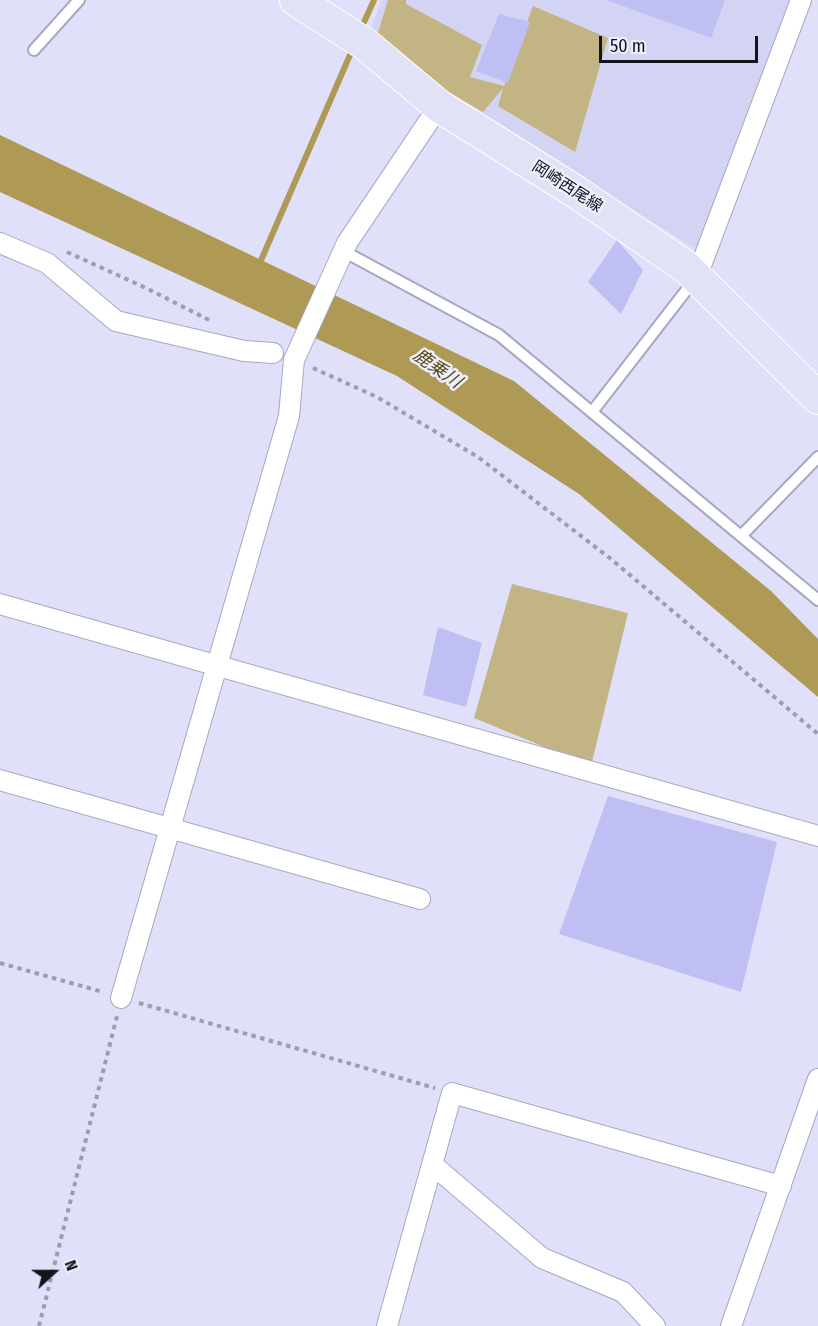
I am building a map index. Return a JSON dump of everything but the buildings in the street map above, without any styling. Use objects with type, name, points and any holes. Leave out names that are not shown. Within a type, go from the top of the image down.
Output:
[{"type":"main road","name":"岡崎西尾線","points":[[296,0],[365,44],[439,106],[576,192],[687,267],[818,398]]},
{"type":"street","points":[[697,276],[801,0]]},
{"type":"street","points":[[122,998],[289,416],[298,352],[346,248],[439,106]]},
{"type":"street","points":[[0,243],[47,263],[116,321],[244,351],[273,353]]},
{"type":"street","points":[[0,604],[818,836]]},
{"type":"street","points":[[0,780],[420,899]]},
{"type":"street","points":[[731,1326],[818,1079]]},
{"type":"street","points":[[387,1326],[452,1093],[781,1186]]},
{"type":"street","points":[[433,1165],[542,1258],[623,1292],[655,1326]]},
{"type":"lane","points":[[34,51],[79,0]]},
{"type":"lane","points":[[346,248],[499,335],[818,600]]},
{"type":"lane","points":[[592,412],[697,276]]},
{"type":"lane","points":[[741,537],[818,457]]},
{"type":"path","points":[[63,250],[146,288],[220,326]]},
{"type":"path","points":[[298,352],[478,457],[611,559],[818,734]]},
{"type":"path","points":[[0,963],[452,1093]]},
{"type":"path","points":[[39,1326],[122,998]]},
{"type":"shaded area","points":[[382,0],[792,0],[699,251],[365,44]]},
{"type":"shaded area","points":[[388,0],[406,0],[406,4],[482,45],[470,77],[504,86],[533,6],[608,38],[575,152],[498,106],[503,88],[483,112],[373,49]]},
{"type":"shaded area","points":[[512,584],[628,613],[591,766],[474,718]]},
{"type":"water","name":"鹿乗川","points":[[0,135],[514,381],[771,591],[818,639],[818,697],[579,494],[397,376],[0,192]]},
{"type":"waterway","points":[[360,31],[374,0]]},
{"type":"waterway","points":[[259,265],[353,48]]}]
